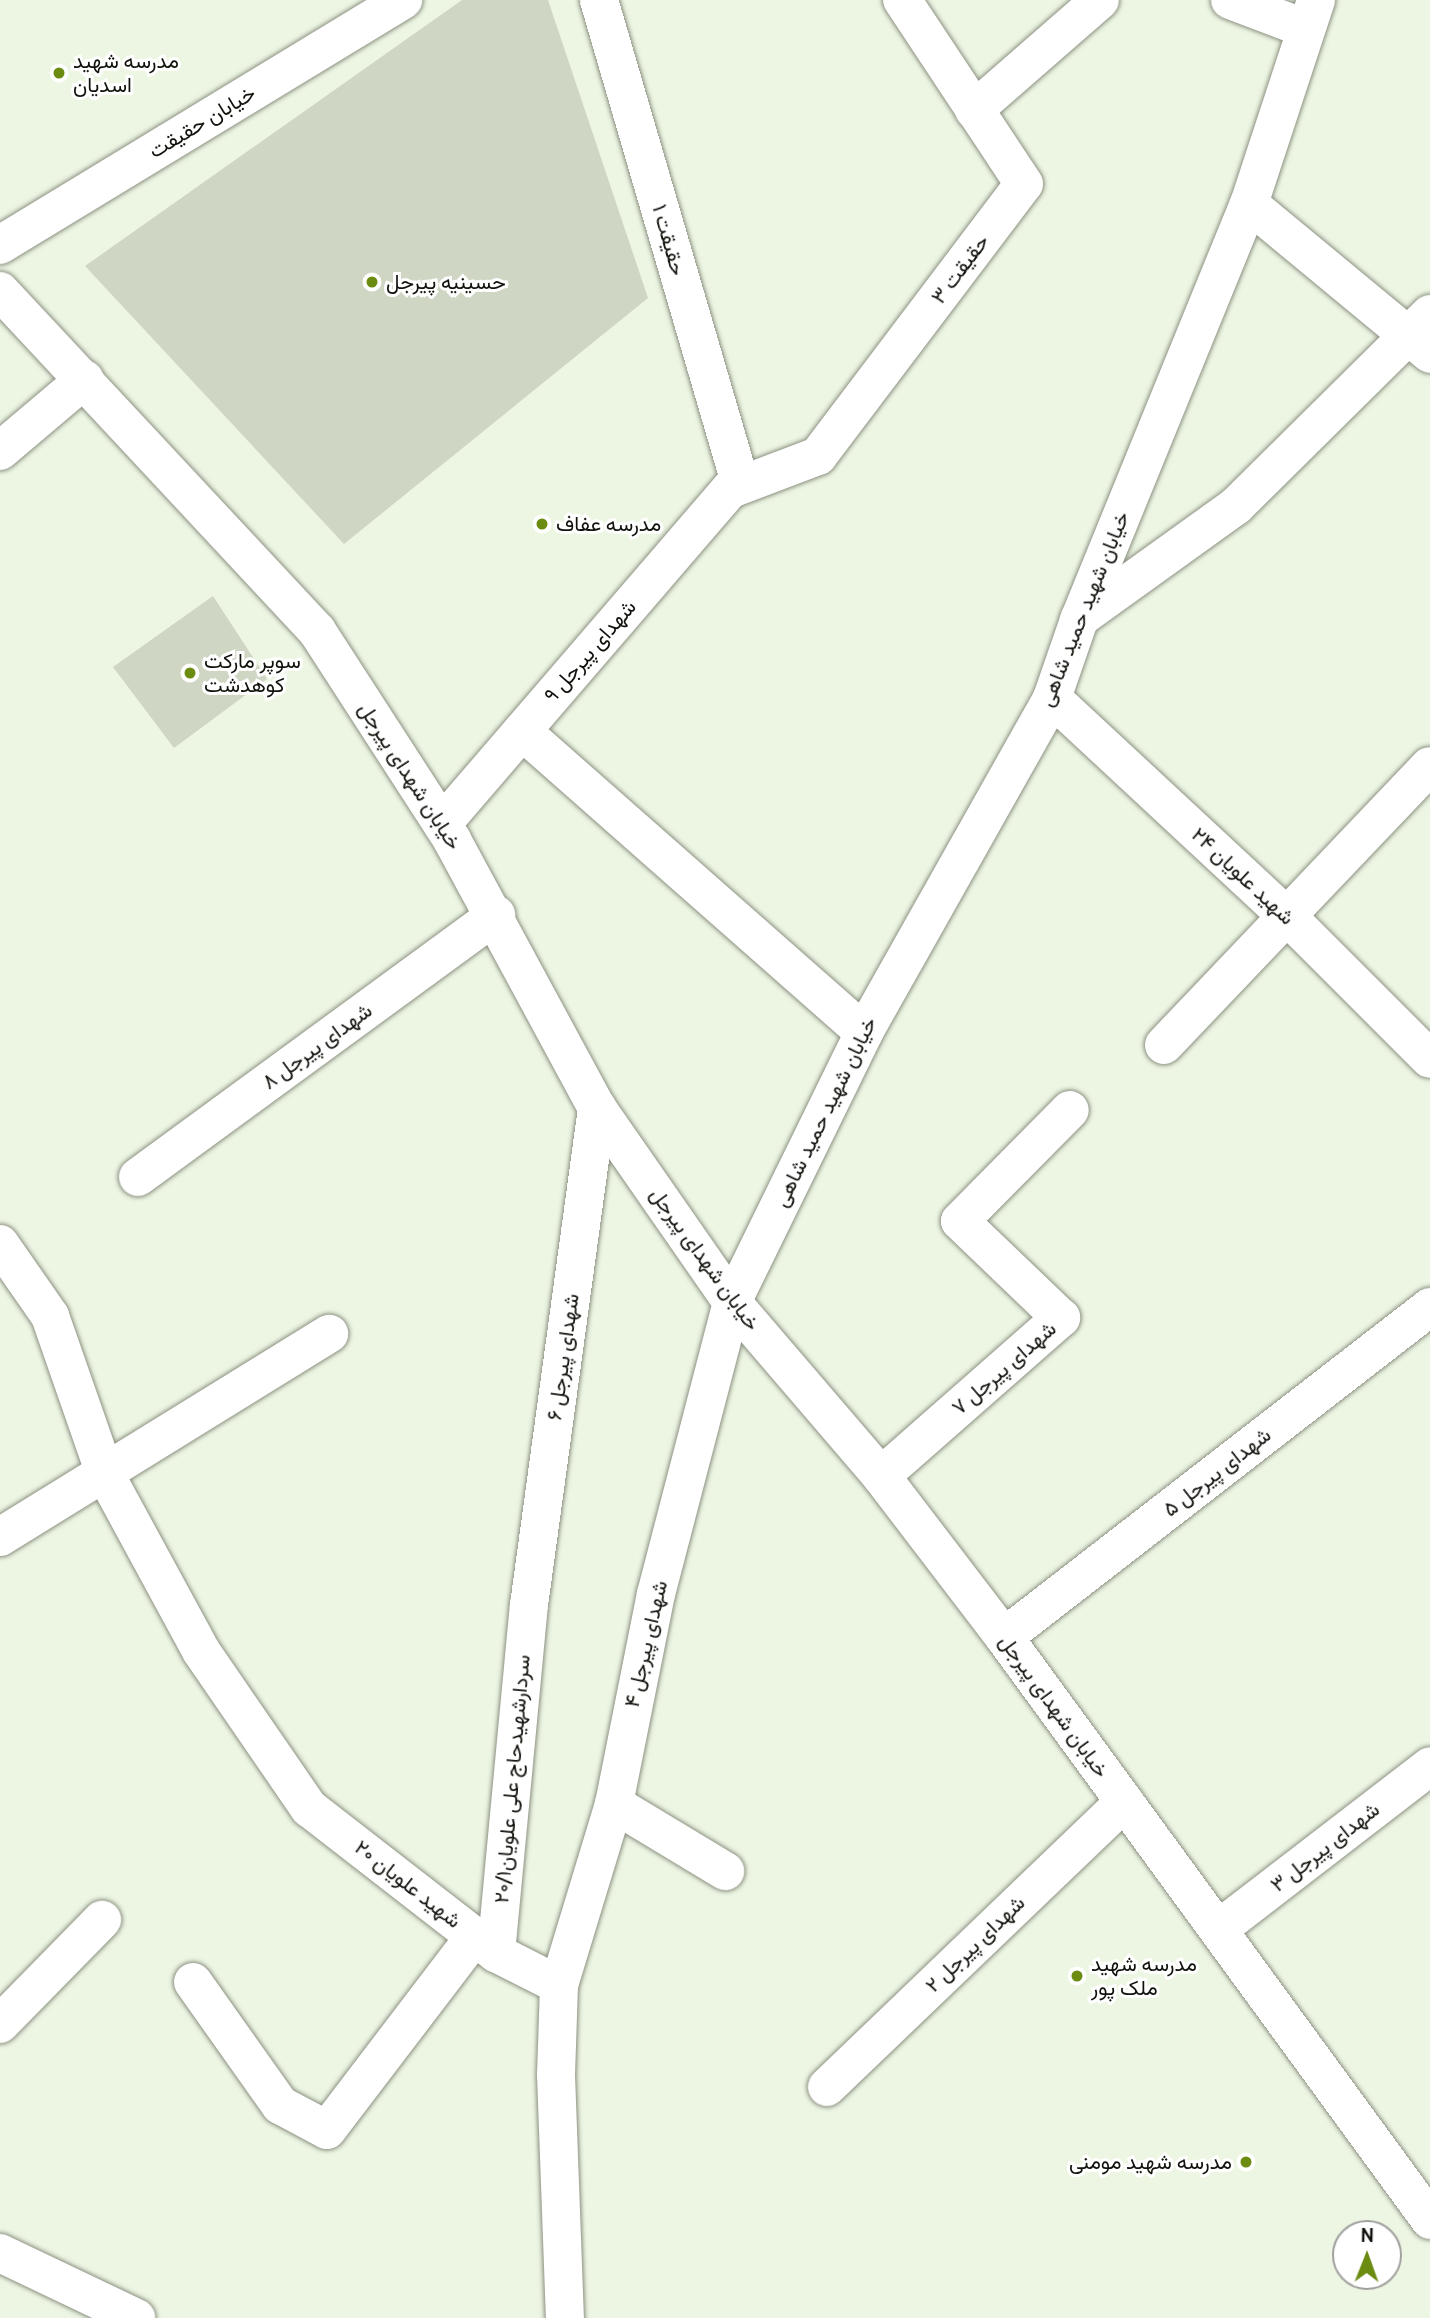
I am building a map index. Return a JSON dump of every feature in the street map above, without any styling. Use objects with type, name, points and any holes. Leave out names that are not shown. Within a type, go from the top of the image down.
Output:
[{"type":"street","name":"خیابان حقیقت","points":[[0,245],[403,0]]},
{"type":"street","name":"حقیقت ۱","points":[[599,0],[735,484]]},
{"type":"street","name":"حقیقت ۳","points":[[735,484],[818,456],[1024,184],[902,0]]},
{"type":"street","points":[[974,110],[1100,0]]},
{"type":"street","points":[[1230,0],[1310,14]]},
{"type":"street","name":"خیابان شهید حمید شاهی","points":[[732,1302],[864,1032],[1052,698],[1079,620],[1249,204],[1310,14]]},
{"type":"street","points":[[1079,620],[1236,506],[1424,334],[1249,204]]},
{"type":"street","name":"خیابان شهدای پیرجل","points":[[0,290],[317,631],[442,824],[496,915],[597,1108],[732,1302],[881,1476],[1004,1637],[1220,1928],[1430,2220]]},
{"type":"street","points":[[0,451],[85,379]]},
{"type":"street","name":"شهدای پیرجل ۹","points":[[442,824],[735,484]]},
{"type":"street","name":"شهید علویان ۲۴","points":[[1052,698],[1289,918],[1430,1058]]},
{"type":"street","points":[[522,731],[864,1032]]},
{"type":"street","points":[[1164,1045],[1289,918],[1430,766]]},
{"type":"street","name":"شهدای پیرجل ۸","points":[[138,1177],[496,915]]},
{"type":"street","name":"شهدای پیرجل ۶","points":[[529,1605],[597,1108]]},
{"type":"street","name":"شهدای پیرجل ۷","points":[[881,1476],[1062,1318],[960,1221],[1070,1110]]},
{"type":"street","name":"شهید علویان ۲۰","points":[[0,1244],[50,1316],[105,1474],[201,1651],[309,1808],[485,1945],[559,1984]]},
{"type":"street","name":"شهدای پیرجل ۴","points":[[559,1984],[614,1804],[656,1594],[732,1302]]},
{"type":"street","name":"شهدای پیرجل ۵","points":[[1004,1637],[1430,1307]]},
{"type":"street","points":[[0,1537],[329,1334]]},
{"type":"street","name":"سردارشهیدحاج علی علویان۲۰/۱","points":[[485,1945],[529,1605]]},
{"type":"street","name":"شهدای پیرجل ۳","points":[[1220,1928],[1430,1766]]},
{"type":"street","name":"شهدای پیرجل ۲","points":[[827,2087],[1124,1802]]},
{"type":"street","points":[[614,1804],[725,1871]]},
{"type":"street","points":[[0,2024],[102,1920]]},
{"type":"street","points":[[193,1982],[280,2105],[327,2130],[485,1945]]},
{"type":"street","points":[[559,1984],[556,2075],[565,2318]]},
{"type":"street","points":[[0,2253],[136,2318]]},
{"type":"building","name":"حسینیه پیرجل","points":[[462,0],[548,0],[648,298],[344,544],[85,266]]},
{"type":"building","name":"سوپر مارکت کوهدشت","points":[[213,596],[267,679],[174,748],[113,667]]},
{"type":"place","name":"مدرسه شهید اسدیان","points":[[59,73]]},
{"type":"place","name":"حسینیه پیرجل","points":[[372,282]]},
{"type":"place","name":"مدرسه عفاف","points":[[542,524]]},
{"type":"place","name":"سوپر مارکت کوهدشت","points":[[190,673]]},
{"type":"place","name":"مدرسه شهید ملک پور","points":[[1077,1976]]},
{"type":"place","name":"مدرسه شهید مومنی","points":[[1246,2162]]}]
